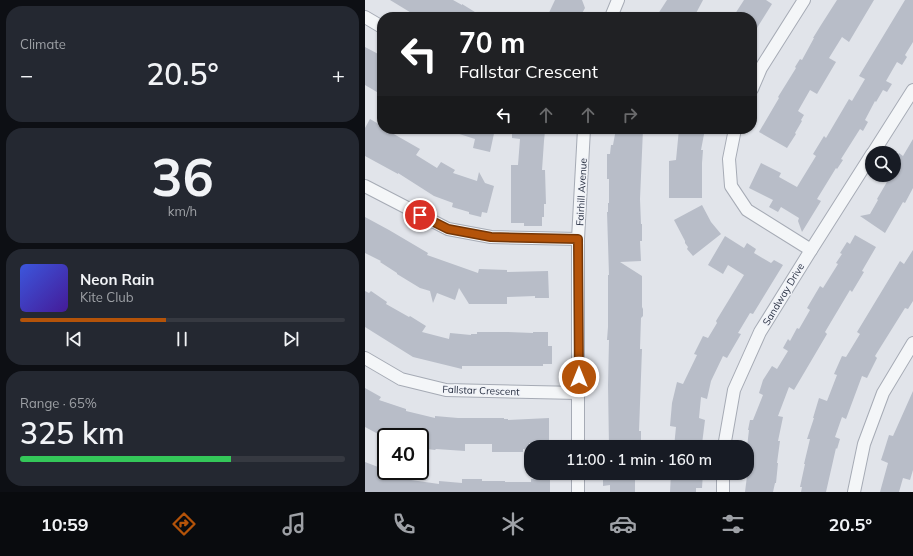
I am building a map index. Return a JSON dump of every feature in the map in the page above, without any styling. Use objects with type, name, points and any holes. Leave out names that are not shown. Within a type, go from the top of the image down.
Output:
[{"type":"street","points":[[613,12],[618,0]]},
{"type":"street","points":[[757,77],[761,68],[804,0]]},
{"type":"street","points":[[365,17],[377,23]]},
{"type":"street","name":"Sandway Drive","points":[[877,146],[913,90]]},
{"type":"street","name":"Fairhill Avenue","points":[[578,440],[578,239],[584,134]]},
{"type":"street","points":[[734,134],[729,160],[731,186],[747,210],[811,250]]},
{"type":"street","name":"Sandway Drive","points":[[725,440],[734,390],[761,332],[865,165]]},
{"type":"street","points":[[365,186],[448,229],[491,237],[578,239]]},
{"type":"street","points":[[854,492],[864,444],[883,393],[913,343]]},
{"type":"street","name":"Fallstar Crescent","points":[[365,358],[401,379],[446,390],[579,393]]},
{"type":"street","points":[[578,480],[578,492]]},
{"type":"street","points":[[723,480],[723,492]]},
{"type":"building","points":[[390,0],[453,0],[475,12],[410,12]]},
{"type":"building","points":[[555,0],[582,0],[585,8],[583,12],[549,12]]},
{"type":"building","points":[[667,0],[703,0],[697,12],[659,12]]},
{"type":"building","points":[[744,0],[766,0],[772,4],[757,28],[757,12],[736,12]]},
{"type":"building","points":[[837,0],[874,0],[849,42],[842,37],[829,58],[836,62],[817,94],[810,90],[798,111],[804,115],[801,120],[802,121],[787,148],[759,132],[796,68],[795,67],[800,59],[802,60],[813,38]]},
{"type":"building","points":[[905,0],[913,0],[913,42],[905,55],[907,57],[902,65],[897,62],[886,81],[892,84],[887,92],[883,90],[876,102],[875,101],[865,120],[868,122],[863,131],[860,129],[841,159],[843,160],[837,169],[836,168],[817,199],[821,201],[802,232],[798,221],[799,218],[781,207],[778,212],[769,207],[773,200],[749,188],[761,163],[781,173],[779,177],[797,187],[816,156],[813,154],[824,136],[826,138],[849,99],[852,101],[865,79],[859,76]]},
{"type":"building","points":[[365,47],[377,53],[377,92],[365,85]]},
{"type":"building","points":[[370,119],[377,123],[377,134],[394,134],[420,149],[416,155],[437,168],[441,162],[455,170],[453,173],[477,181],[479,172],[485,183],[494,186],[487,213],[482,212],[481,217],[452,207],[453,203],[434,196],[398,173],[365,156],[365,128]]},
{"type":"building","points":[[459,134],[494,134],[490,152],[473,148],[475,139]]},
{"type":"building","points":[[512,134],[545,134],[542,170],[545,170],[546,204],[544,204],[542,226],[524,226],[524,223],[511,223],[511,165],[518,165],[520,139],[512,138]]},
{"type":"building","points":[[615,134],[643,134],[640,199],[642,224],[642,241],[640,241],[641,261],[620,262],[642,276],[643,316],[641,318],[640,349],[642,349],[639,431],[641,431],[641,440],[609,440],[609,340],[607,340],[609,275],[607,212],[609,203],[609,179],[607,179],[607,154],[610,154],[611,145],[613,145]]},
{"type":"building","points":[[679,134],[704,134],[701,150],[703,150],[702,198],[669,198],[669,161],[676,160]]},
{"type":"building","points":[[913,139],[913,188],[885,233],[860,216],[870,214],[887,182],[901,182],[901,154],[903,156]]},
{"type":"building","points":[[702,205],[711,222],[721,234],[693,256],[687,249],[688,247],[674,220]]},
{"type":"building","points":[[365,217],[428,253],[427,255],[478,273],[479,269],[507,270],[507,272],[548,271],[549,298],[535,298],[535,296],[507,297],[507,304],[469,304],[459,288],[455,300],[437,293],[433,303],[430,291],[420,288],[397,274],[380,262],[381,261],[365,253]]},
{"type":"building","points":[[855,235],[876,247],[862,271],[864,272],[852,292],[850,290],[825,332],[827,334],[794,390],[789,387],[778,416],[783,417],[778,441],[780,441],[776,483],[773,492],[745,492],[746,480],[754,480],[754,440],[748,440],[748,430],[750,420],[753,420],[763,395],[759,393],[763,380],[772,366],[777,369],[788,351],[783,348],[788,339],[790,341],[797,328],[799,329],[810,310],[807,308],[820,286],[823,288],[838,264],[836,263],[842,254],[840,253],[847,242],[850,244]]},
{"type":"building","points":[[725,236],[744,248],[747,243],[756,249],[754,253],[771,263],[774,260],[783,265],[753,314],[750,313],[738,333],[741,334],[727,358],[723,356],[711,381],[707,399],[701,397],[699,418],[705,420],[702,440],[675,440],[676,427],[670,426],[672,403],[677,382],[683,384],[697,355],[694,354],[703,336],[708,338],[717,323],[716,321],[744,275],[728,265],[723,274],[708,265]]},
{"type":"building","points":[[913,250],[913,301],[908,309],[905,308],[875,356],[877,358],[867,378],[862,376],[846,419],[842,417],[835,437],[840,439],[837,449],[836,448],[826,492],[801,492],[802,487],[800,487],[810,439],[807,439],[819,398],[827,401],[837,375],[834,374],[842,356],[846,357],[860,334],[857,332],[900,261],[904,264]]},
{"type":"building","points":[[365,291],[369,293],[371,291],[387,302],[386,304],[426,326],[422,332],[449,339],[450,333],[471,335],[477,334],[477,332],[548,332],[548,346],[552,346],[552,364],[543,364],[543,366],[462,366],[462,369],[413,357],[365,327]]},
{"type":"building","points":[[365,388],[381,397],[379,400],[406,409],[406,411],[435,418],[435,416],[458,418],[504,418],[508,420],[549,418],[549,440],[524,440],[523,452],[492,452],[492,444],[465,444],[465,451],[435,450],[429,449],[429,428],[377,428],[377,433],[365,427]]},
{"type":"building","points":[[913,391],[913,470],[910,480],[903,478],[899,492],[880,492],[888,463],[881,460],[889,435],[893,436]]},
{"type":"building","points":[[365,462],[377,467],[377,480],[411,480],[439,484],[439,481],[462,483],[462,479],[482,479],[482,481],[505,482],[550,480],[550,492],[365,492]]},
{"type":"building","points":[[603,480],[635,480],[635,492],[610,492],[610,485],[603,486]]},
{"type":"building","points":[[671,480],[703,480],[702,488],[696,488],[696,492],[670,492]]},
{"type":"route","points":[[420,215],[448,229],[491,237],[578,239],[579,377]]}]
